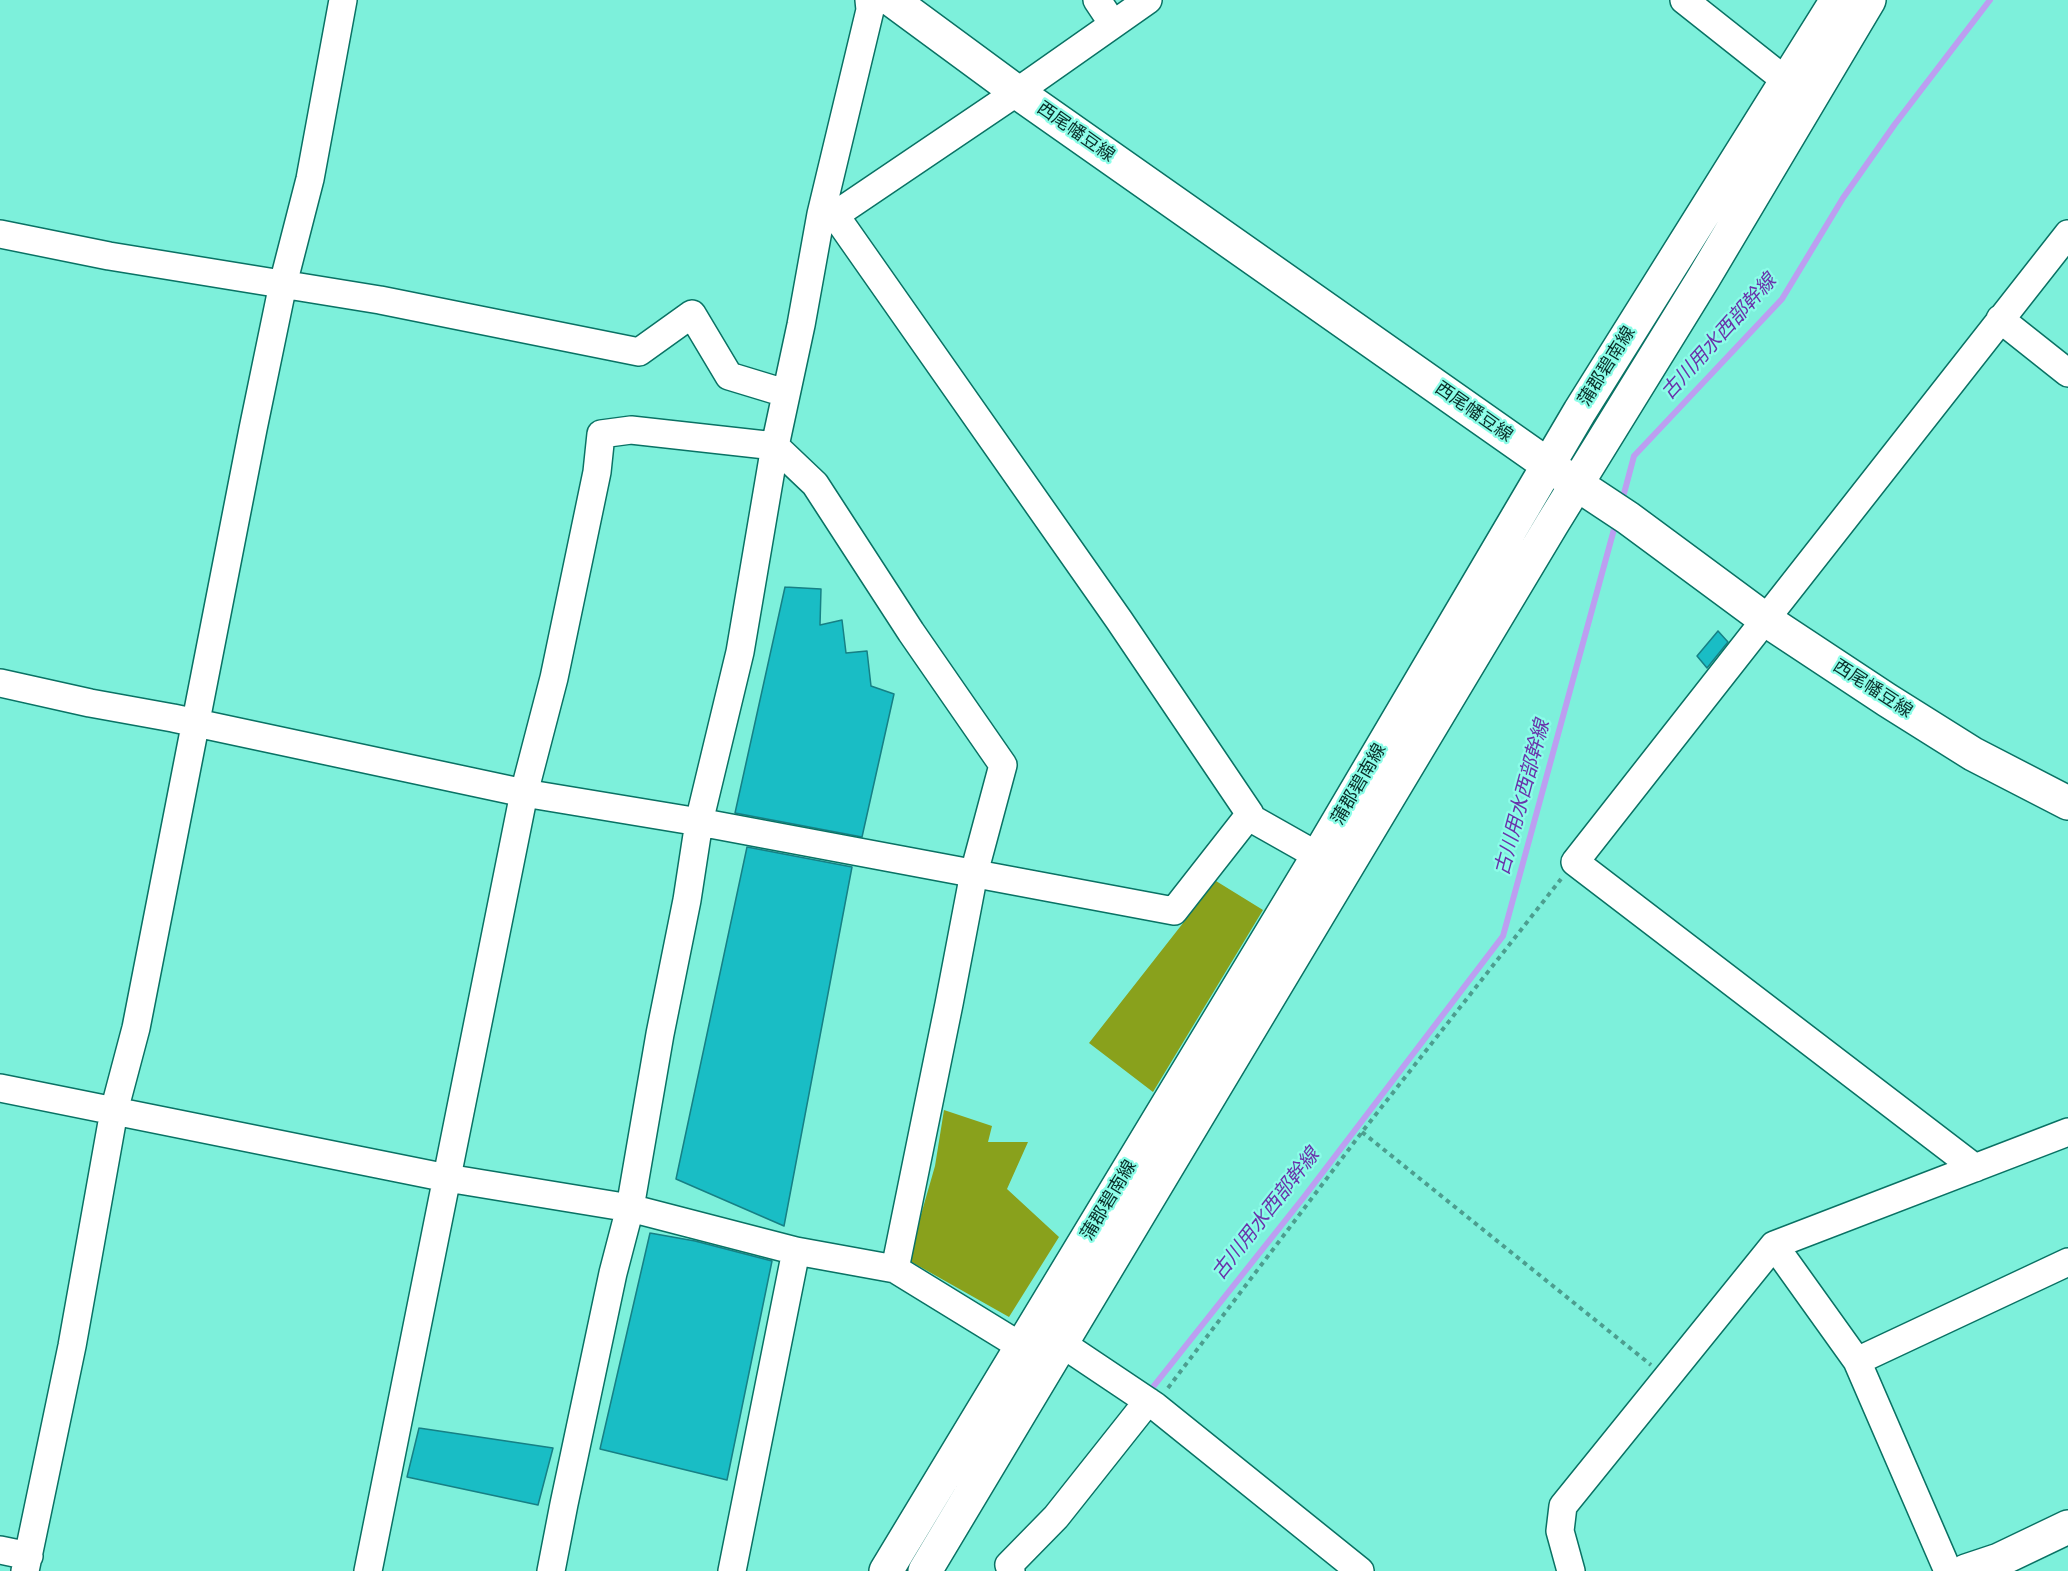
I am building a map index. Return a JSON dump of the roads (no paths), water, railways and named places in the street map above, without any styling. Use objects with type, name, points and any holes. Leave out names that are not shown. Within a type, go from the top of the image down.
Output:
[{"type":"main road","name":"西尾幡豆線","points":[[892,0],[1017,92],[1548,465],[1628,518],[1766,620],[1887,700],[1973,753],[2068,803]]},
{"type":"main road","name":"蒲郡碧南線","points":[[886,1571],[1318,856],[1548,465],[1785,80],[1837,0]]},
{"type":"main road","name":"蒲郡碧南線","points":[[925,1571],[1061,1342],[1586,490],[1703,279],[1869,0]]},
{"type":"main road","points":[[1966,1571],[1999,1560],[2068,1527]]},
{"type":"street","points":[[0,1550],[27,1564],[72,1346],[114,1111],[136,1028],[253,429],[283,284],[310,179],[343,0]]},
{"type":"street","points":[[552,1571],[613,1273],[630,1208],[660,1034],[687,900],[699,822],[740,652],[785,393],[828,215],[870,10],[869,0]]},
{"type":"street","points":[[1097,0],[1113,24]]},
{"type":"street","points":[[828,215],[1017,92],[1148,0]]},
{"type":"street","points":[[1684,0],[1785,80]]},
{"type":"street","points":[[0,683],[391,763],[524,793],[699,822],[1174,911],[1250,814],[1119,620],[828,215]]},
{"type":"street","points":[[0,234],[109,256],[380,300],[639,352],[692,314],[729,376],[785,393]]},
{"type":"street","points":[[1975,1168],[1575,862],[2068,234]]},
{"type":"street","points":[[2000,319],[2068,374]]},
{"type":"street","points":[[368,1571],[524,793],[554,678],[597,472],[601,434],[631,430],[775,446],[815,484],[911,632],[1004,765],[974,873],[895,1269]]},
{"type":"street","points":[[1249,817],[1318,856]]},
{"type":"street","points":[[0,1088],[447,1178],[630,1208],[796,1251],[895,1269],[1022,1347]]},
{"type":"street","points":[[1571,1571],[1560,1531],[1563,1506],[1774,1245],[2068,1132]]},
{"type":"street","points":[[1774,1245],[1857,1362],[1948,1571]]},
{"type":"street","points":[[732,1571],[796,1251]]},
{"type":"street","points":[[1857,1362],[2068,1262]]},
{"type":"street","points":[[1061,1342],[1151,1403],[1360,1571]]},
{"type":"street","points":[[1011,1571],[1009,1565],[1056,1517],[1151,1403]]},
{"type":"waterway","name":"古川用水西部幹線","points":[[1622,501],[1634,456],[1782,299],[1843,198],[1895,124],[1990,0]]},
{"type":"waterway","name":"古川用水西部幹線","points":[[1149,1392],[1304,1197],[1503,936],[1616,522]]}]
